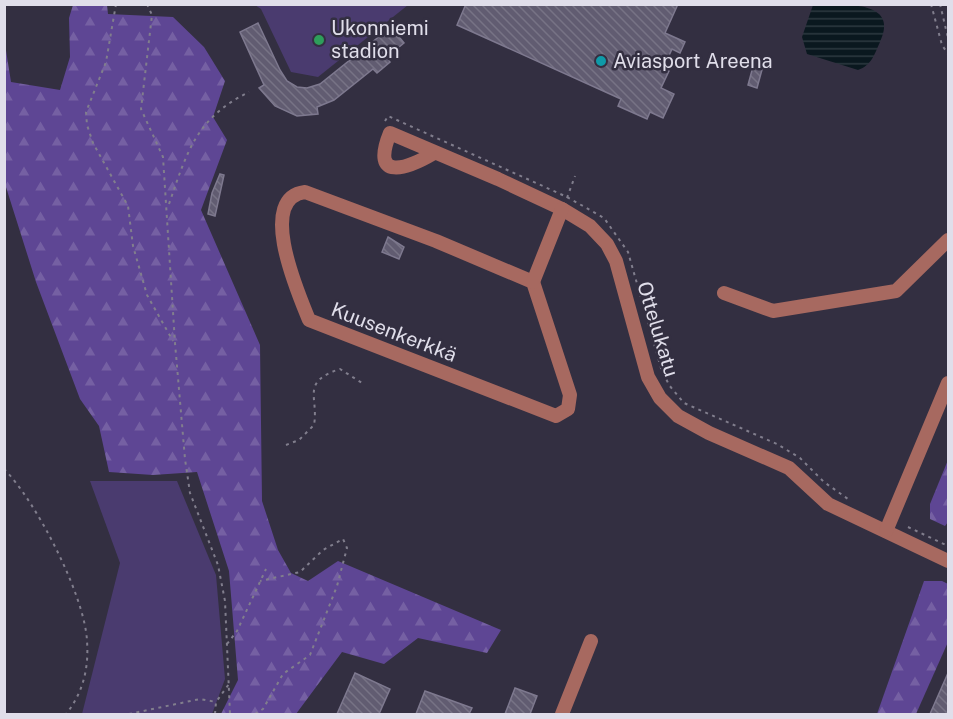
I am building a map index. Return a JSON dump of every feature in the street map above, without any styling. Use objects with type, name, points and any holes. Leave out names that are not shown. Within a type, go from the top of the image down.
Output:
[{"type":"street","name":"Ottelukatu","points":[[434,153],[565,203],[607,244],[616,261],[648,377],[660,398],[678,416],[709,433],[789,468],[828,504],[889,526],[948,561]]},
{"type":"street","name":"Kuusenkerkkä","points":[[304,192],[436,241],[533,282],[570,395],[568,409],[556,416],[309,320],[290,273],[281,223],[289,201],[297,193],[304,192]]},
{"type":"street","points":[[533,282],[565,203]]},
{"type":"street","points":[[723,293],[773,311],[896,291],[948,240]]},
{"type":"street","points":[[889,526],[948,382]]},
{"type":"street","points":[[562,714],[591,641]]},
{"type":"path","points":[[116,4],[106,62],[86,112],[87,125],[93,143],[128,207],[133,246],[147,295],[175,343]]},
{"type":"path","points":[[147,4],[152,15],[141,108],[163,157],[175,343],[190,493],[218,565],[225,601],[230,714]]},
{"type":"path","points":[[931,4],[942,45],[948,54]]},
{"type":"path","points":[[940,4],[948,38]]},
{"type":"path","points":[[168,207],[190,144],[219,111],[232,100],[249,92]]},
{"type":"path","points":[[395,119],[565,203],[604,218],[628,252],[661,368],[669,385],[684,403],[777,444],[801,458],[824,482],[849,500]]},
{"type":"path","points":[[565,203],[575,176]]},
{"type":"path","points":[[286,445],[299,440],[314,425],[312,398],[318,382],[340,369],[362,384]]},
{"type":"path","points":[[4,469],[19,483],[33,506],[66,572],[80,610],[87,639],[87,668],[80,693],[68,714]]},
{"type":"path","points":[[889,526],[948,546]]},
{"type":"path","points":[[255,714],[263,709],[283,674],[310,655],[337,586],[347,548],[343,539],[323,550],[300,573],[260,581]]},
{"type":"path","points":[[227,644],[237,631],[266,569]]},
{"type":"path","points":[[215,714],[216,702],[229,684]]},
{"type":"path","points":[[129,714],[200,699],[216,702]]},
{"type":"shaded area","points":[[840,4],[866,7],[882,18],[884,28],[880,42],[867,65],[858,70],[807,54],[802,37],[813,5]]},
{"type":"shaded area","name":"Ukonniemi stadion","points":[[255,5],[408,5],[318,77],[291,72],[261,9]]},
{"type":"shaded area","points":[[90,481],[177,481],[216,575],[225,679],[212,714],[82,714],[120,563]]},
{"type":"green space","points":[[73,5],[107,5],[108,14],[173,17],[204,47],[225,81],[213,117],[227,140],[201,210],[260,345],[262,501],[278,550],[291,573],[308,581],[338,561],[501,630],[487,653],[418,638],[384,664],[342,652],[296,714],[221,714],[238,680],[229,571],[197,472],[153,475],[109,472],[99,426],[80,399],[36,282],[5,184],[5,44],[11,82],[60,90],[70,57],[69,18]]},
{"type":"green space","points":[[948,460],[948,522],[945,526],[930,519],[930,504]]},
{"type":"green space","points":[[924,581],[942,581],[948,584],[948,642],[916,714],[877,714]]},
{"type":"building","name":"Aviasport Areena","points":[[466,4],[678,4],[665,33],[685,42],[680,53],[672,49],[663,69],[669,71],[661,88],[674,94],[663,118],[650,112],[647,119],[618,106],[621,99],[457,25]]},
{"type":"building","points":[[258,23],[280,70],[287,81],[297,87],[307,88],[320,84],[391,27],[404,43],[387,57],[390,62],[377,73],[373,69],[334,100],[317,107],[318,114],[297,116],[275,106],[259,88],[264,85],[240,32]]},
{"type":"building","points":[[754,63],[763,66],[757,88],[748,85]]},
{"type":"building","points":[[220,174],[224,175],[215,216],[208,214],[212,193]]},
{"type":"building","points":[[388,237],[404,247],[399,259],[382,252]]},
{"type":"building","points":[[355,673],[390,689],[379,714],[337,714]]},
{"type":"building","points":[[948,673],[948,714],[930,714]]},
{"type":"building","points":[[515,688],[537,696],[530,714],[505,714]]},
{"type":"building","points":[[425,691],[472,708],[469,714],[416,714]]},
{"type":"place","name":"Ukonniemi stadion","points":[[319,40]]},
{"type":"place","name":"Aviasport Areena","points":[[601,61]]}]
